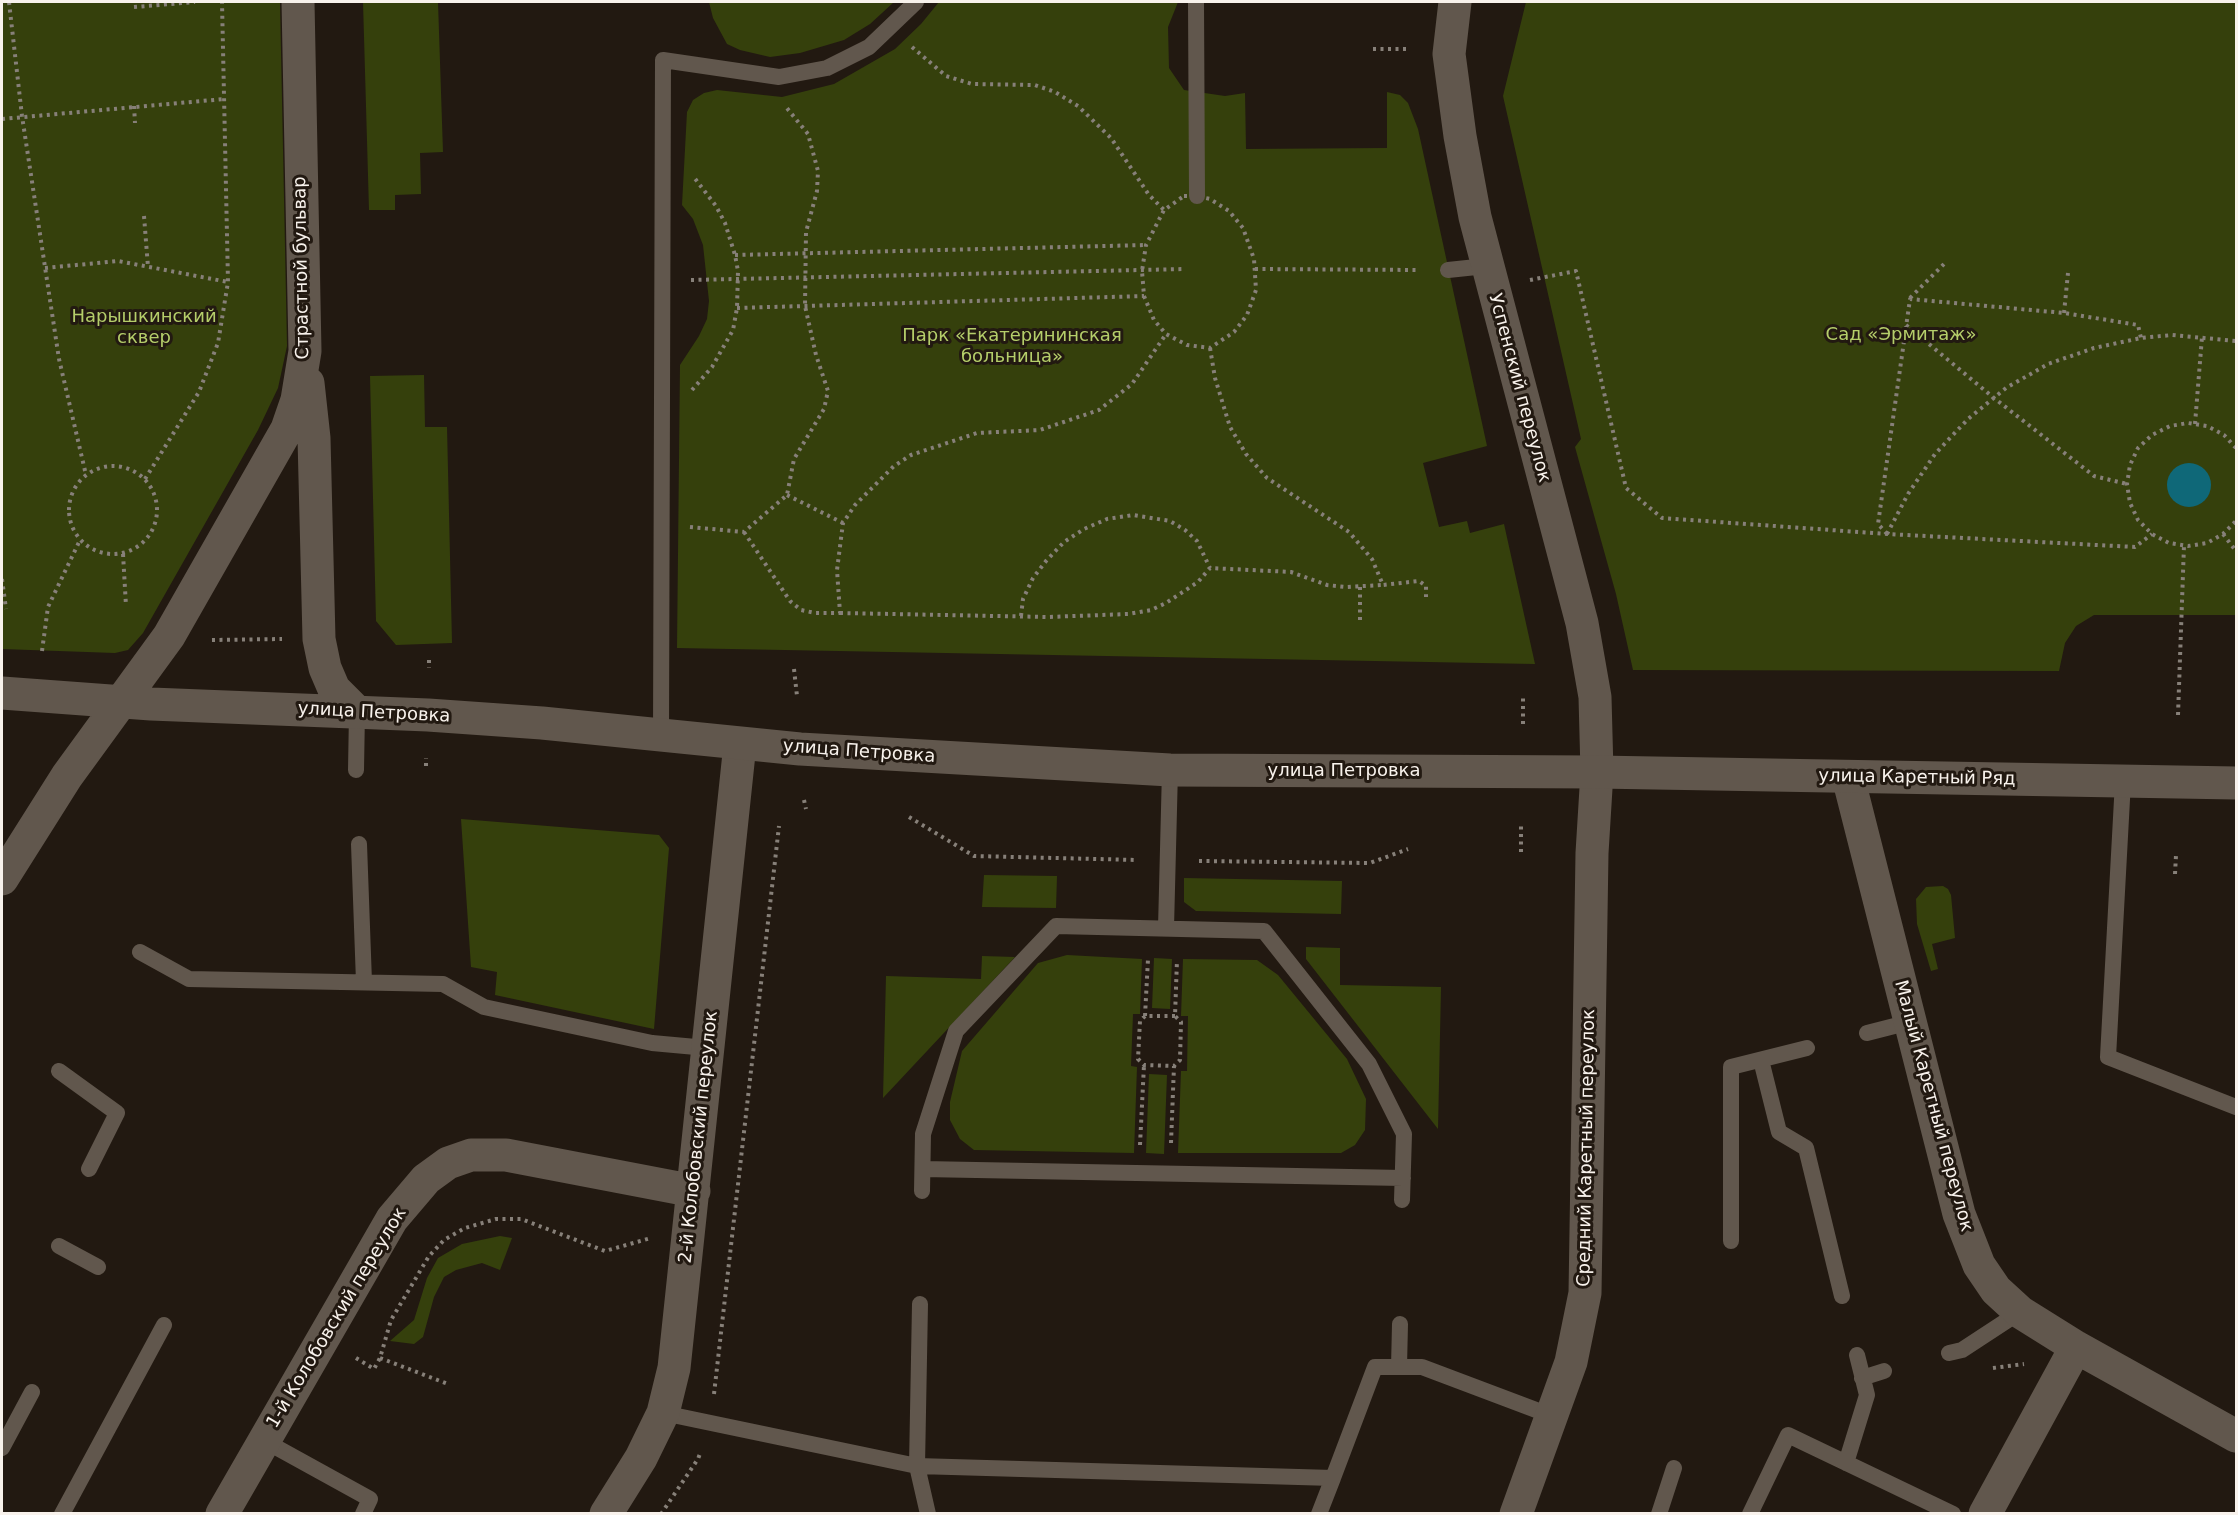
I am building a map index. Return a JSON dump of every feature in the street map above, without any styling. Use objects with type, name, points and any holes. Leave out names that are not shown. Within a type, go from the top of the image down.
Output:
[{"type":"street","name":"Страстной бульвар","points":[[2,879],[67,776],[169,636],[287,429],[297,400],[305,351],[298,2]]},
{"type":"street","name":"Успенский переулок","points":[[1455,2],[1449,54],[1460,136],[1486,266],[1582,623],[1595,697],[1597,772]]},
{"type":"street","points":[[305,351],[314,438],[319,639],[325,668],[334,689],[357,712]]},
{"type":"street","name":"улица Петровка","points":[[2,693],[151,704],[357,712],[542,723],[740,744],[985,761],[1170,770],[1597,772]]},
{"type":"street","name":"2-й Колобовский переулок","points":[[606,1514],[641,1458],[663,1413],[674,1368],[740,744]]},
{"type":"street","name":"улица Каретный Ряд","points":[[1597,772],[2236,783]]},
{"type":"street","name":"Средний Каретный переулок","points":[[1516,1514],[1572,1362],[1585,1293],[1592,865],[1597,772]]},
{"type":"street","name":"Малый Каретный переулок","points":[[1848,777],[1959,1214],[1979,1265],[1996,1290],[2020,1312],[2076,1347],[2236,1436]]},
{"type":"street","name":"1-й Колобовский переулок","points":[[222,1514],[392,1220],[426,1179],[448,1164],[471,1155],[506,1155],[694,1191]]},
{"type":"street","points":[[1986,1514],[2076,1347]]},
{"type":"lane","points":[[661,734],[663,60],[779,77],[827,68],[869,47],[893,27],[916,2]]},
{"type":"lane","points":[[1196,2],[1197,196]]},
{"type":"lane","points":[[1448,270],[1486,266]]},
{"type":"lane","points":[[356,770],[357,712]]},
{"type":"lane","points":[[1170,770],[1172,928]]},
{"type":"lane","points":[[2123,781],[2108,1057],[2236,1107]]},
{"type":"lane","points":[[359,844],[364,982]]},
{"type":"lane","points":[[922,1191],[923,1134],[956,1031],[1056,926],[1172,928],[1264,931],[1369,1064],[1404,1134],[1402,1200]]},
{"type":"lane","points":[[140,952],[189,980],[443,984],[484,1007],[652,1043],[707,1048]]},
{"type":"lane","points":[[1867,1033],[1910,1022]]},
{"type":"lane","points":[[1731,1241],[1731,1067],[1807,1048]]},
{"type":"lane","points":[[1761,1060],[1779,1132],[1806,1148],[1842,1296]]},
{"type":"lane","points":[[59,1071],[117,1113],[89,1169]]},
{"type":"lane","points":[[923,1169],[1403,1178]]},
{"type":"lane","points":[[59,1245],[98,1267]]},
{"type":"lane","points":[[921,1304],[917,1466],[928,1514]]},
{"type":"lane","points":[[1949,1353],[1962,1350],[2020,1312]]},
{"type":"lane","points":[[1399,1367],[1400,1324]]},
{"type":"lane","points":[[62,1514],[164,1325]]},
{"type":"lane","points":[[1846,1462],[1867,1395],[1857,1355]]},
{"type":"lane","points":[[1319,1514],[1375,1367],[1422,1367],[1552,1416]]},
{"type":"lane","points":[[1862,1378],[1884,1371]]},
{"type":"lane","points":[[2,1448],[32,1392]]},
{"type":"lane","points":[[663,1413],[917,1466],[1333,1478]]},
{"type":"lane","points":[[1750,1514],[1788,1435],[1953,1514]]},
{"type":"lane","points":[[263,1440],[370,1499],[363,1514]]},
{"type":"lane","points":[[1659,1514],[1674,1468]]},
{"type":"path","points":[[9,2],[22,116],[45,268],[60,359],[86,475]]},
{"type":"path","points":[[134,7],[195,2]]},
{"type":"path","points":[[146,479],[199,392],[218,343],[228,282],[222,2]]},
{"type":"path","points":[[893,27],[919,54],[946,76],[972,84],[1035,85],[1055,92],[1078,106],[1111,138],[1149,195],[1164,210]]},
{"type":"path","points":[[1373,49],[1420,49]]},
{"type":"path","points":[[662,525],[744,532],[787,495],[794,459],[824,409],[828,391],[807,322],[806,306],[806,232],[817,191],[818,171],[808,134],[785,106],[779,77]]},
{"type":"path","points":[[2,119],[224,99]]},
{"type":"path","points":[[134,106],[135,123]]},
{"type":"path","points":[[663,151],[683,166],[716,206],[735,255],[737,280],[737,308],[733,330],[712,367],[687,396],[674,405],[663,405]]},
{"type":"path","points":[[1184,196],[1197,196],[1220,204],[1236,219],[1247,237],[1255,269],[1253,300],[1242,324],[1226,339],[1210,348],[1187,345],[1166,334],[1154,320],[1144,296],[1142,271],[1146,245],[1164,210],[1184,196]]},
{"type":"path","points":[[144,216],[148,267]]},
{"type":"path","points":[[735,255],[1146,245]]},
{"type":"path","points":[[45,268],[118,261],[228,282]]},
{"type":"path","points":[[1887,534],[1878,525],[1910,299],[1946,263]]},
{"type":"path","points":[[663,280],[806,280],[1185,269]]},
{"type":"path","points":[[1255,269],[1448,270]]},
{"type":"path","points":[[1526,281],[1576,271],[1626,488],[1662,518],[1887,534],[2135,547],[2152,534]]},
{"type":"path","points":[[2064,313],[2068,273]]},
{"type":"path","points":[[737,308],[1144,296]]},
{"type":"path","points":[[1910,299],[2064,313],[2138,325],[2141,338]]},
{"type":"path","points":[[1906,325],[1994,398],[2094,476],[2127,484]]},
{"type":"path","points":[[840,613],[837,579],[843,523],[871,487],[911,455],[977,433],[1056,427],[1099,410],[1132,384],[1166,334]]},
{"type":"path","points":[[1887,534],[1908,494],[1935,454],[1968,418],[2006,388],[2048,364],[2094,348],[2141,338],[2202,337],[2236,341]]},
{"type":"path","points":[[2195,424],[2202,337]]},
{"type":"path","points":[[1210,348],[1230,427],[1246,454],[1267,478],[1349,532],[1372,559],[1383,585]]},
{"type":"path","points":[[2236,448],[2224,435],[2207,426],[2195,424],[2170,426],[2152,435],[2134,457],[2130,465],[2127,484],[2130,503],[2139,520],[2152,534],[2169,543],[2184,545],[2207,543],[2223,534],[2236,521]]},
{"type":"path","points":[[118,465],[133,470],[146,479],[154,493],[158,508],[156,523],[143,542],[123,554],[100,552],[80,540],[72,527],[68,512],[70,497],[77,483],[103,466],[118,465]]},
{"type":"path","points":[[787,495],[843,523]]},
{"type":"path","points":[[1021,616],[1023,598],[1046,561],[1071,538],[1107,519],[1133,515],[1170,521],[1197,541],[1210,568]]},
{"type":"path","points":[[744,532],[790,601],[801,610],[815,613],[1098,616],[1150,610],[1184,593],[1210,568],[1270,569],[1291,572],[1327,585],[1360,587],[1419,581],[1426,586],[1426,597]]},
{"type":"path","points":[[2223,534],[2236,551]]},
{"type":"path","points":[[42,651],[48,607],[80,540]]},
{"type":"path","points":[[2178,715],[2184,545]]},
{"type":"path","points":[[123,554],[126,606]]},
{"type":"path","points":[[2,579],[6,609]]},
{"type":"path","points":[[1360,587],[1360,620]]},
{"type":"path","points":[[202,640],[284,639]]},
{"type":"path","points":[[429,660],[429,668]]},
{"type":"path","points":[[794,669],[797,696]]},
{"type":"path","points":[[1523,695],[1523,724]]},
{"type":"path","points":[[426,758],[426,766]]},
{"type":"path","points":[[804,800],[806,809]]},
{"type":"path","points":[[1521,824],[1521,852]]},
{"type":"path","points":[[661,1514],[698,1460],[710,1422],[719,1366],[779,826]]},
{"type":"path","points":[[2175,874],[2176,855]]},
{"type":"path","points":[[1149,928],[1145,1016],[1140,1021],[1138,1059],[1144,1065],[1174,1066]]},
{"type":"path","points":[[1170,1173],[1174,1066],[1180,1060],[1181,1022],[1175,1016],[1172,928]]},
{"type":"path","points":[[1145,1016],[1175,1016]]},
{"type":"path","points":[[1139,1173],[1144,1065]]},
{"type":"path","points":[[351,1356],[374,1369],[380,1358],[391,1320],[429,1256],[444,1240],[465,1227],[496,1219],[520,1219],[605,1251],[660,1234]]},
{"type":"path","points":[[380,1358],[447,1384]]},
{"type":"path","points":[[1990,1369],[2021,1362],[2029,1367]]},
{"type":"green space","name":"Нарышкинский сквер","points":[[2,2],[280,2],[287,346],[278,388],[258,430],[143,633],[128,650],[115,653],[2,649]]},
{"type":"green space","points":[[363,2],[438,2],[443,152],[420,153],[421,194],[395,195],[395,210],[369,210]]},
{"type":"green space","points":[[709,2],[894,2],[870,24],[844,40],[800,53],[770,57],[740,50],[727,44],[713,18]]},
{"type":"green space","name":"Парк «Екатерининская больница»","points":[[939,2],[1178,2],[1168,27],[1169,68],[1184,90],[1225,96],[1245,93],[1246,149],[1387,148],[1387,92],[1400,95],[1408,103],[1418,129],[1487,446],[1423,463],[1439,527],[1467,521],[1470,533],[1504,524],[1535,664],[677,648],[680,365],[707,319],[709,301],[703,245],[693,219],[682,205],[687,112],[693,100],[704,93],[717,90],[782,97],[834,84],[895,49],[921,24]]},
{"type":"green space","name":"Сад «Эрмитаж»","points":[[1526,2],[2236,2],[2236,615],[2094,615],[2076,626],[2065,643],[2059,671],[1633,670],[1616,594],[1575,447],[1581,439],[1503,96]]},
{"type":"green space","points":[[424,375],[425,427],[447,427],[452,643],[396,645],[376,621],[370,376]]},
{"type":"green space","points":[[461,819],[659,835],[669,848],[654,1029],[495,995],[497,972],[471,967]]},
{"type":"green space","points":[[984,875],[1057,876],[1056,908],[982,907]]},
{"type":"green space","points":[[1184,878],[1342,881],[1341,914],[1196,911],[1184,902]]},
{"type":"green space","points":[[1943,886],[1951,895],[1955,938],[1932,944],[1938,969],[1931,971],[1917,924],[1916,899],[1926,887]]},
{"type":"green space","points":[[1306,947],[1340,948],[1340,985],[1441,987],[1438,1129],[1306,959]]},
{"type":"green space","points":[[1067,955],[1142,959],[1140,1014],[1133,1014],[1131,1066],[1137,1067],[1134,1153],[974,1150],[960,1139],[950,1120],[950,1102],[962,1051],[1038,963]]},
{"type":"green space","points":[[982,956],[1015,957],[883,1098],[886,976],[981,979]]},
{"type":"green space","points":[[1154,958],[1172,959],[1170,1009],[1152,1008]]},
{"type":"green space","points":[[1183,959],[1257,960],[1278,975],[1347,1059],[1366,1099],[1365,1130],[1355,1145],[1341,1153],[1178,1153],[1181,1071],[1187,1071],[1188,1016],[1181,1016]]},
{"type":"green space","points":[[1149,1074],[1167,1075],[1164,1154],[1146,1153]]},
{"type":"green space","points":[[500,1236],[512,1238],[500,1270],[482,1263],[456,1270],[444,1277],[434,1297],[423,1337],[414,1344],[390,1341],[414,1320],[427,1278],[438,1258],[462,1244]]},
{"type":"water","points":[[2189,463],[2204,470],[2211,485],[2204,500],[2189,507],[2174,500],[2167,485],[2174,470]]}]
